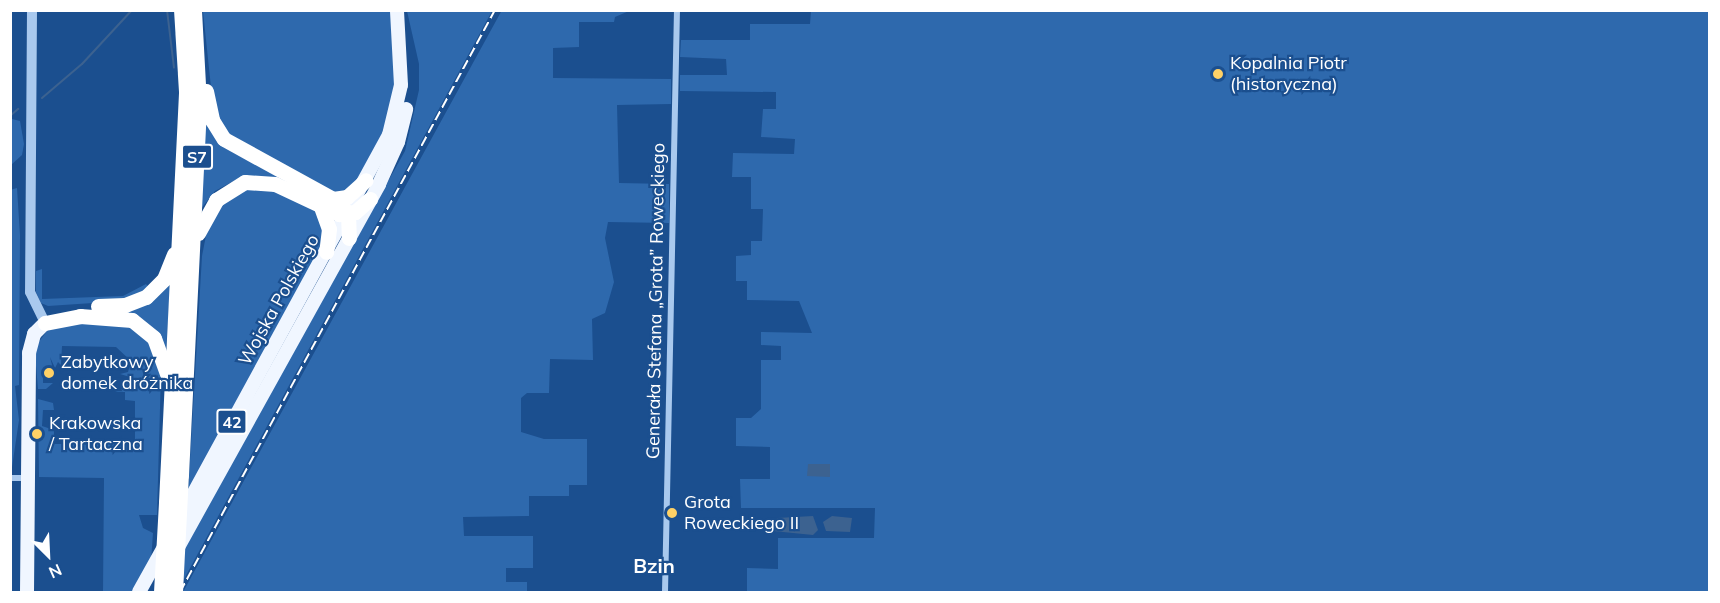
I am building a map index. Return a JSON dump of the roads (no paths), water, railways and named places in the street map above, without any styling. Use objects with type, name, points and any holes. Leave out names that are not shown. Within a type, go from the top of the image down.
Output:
[{"type":"highway","name":"S7","points":[[161,592],[186,91],[181,10]]},
{"type":"highway","name":"S7","points":[[175,592],[191,264],[198,50],[194,10]]},
{"type":"highway","points":[[198,50],[210,115],[224,139],[244,154],[327,203],[339,214],[348,213],[370,199]]},
{"type":"highway","points":[[191,264],[207,211],[220,195],[239,184],[270,182],[327,203],[347,197],[366,180]]},
{"type":"highway","points":[[326,252],[329,229],[327,203]]},
{"type":"highway","points":[[348,213],[348,238]]},
{"type":"highway","points":[[45,323],[50,314],[66,308],[125,305],[146,297],[164,279],[179,241]]},
{"type":"highway","points":[[45,323],[80,316],[122,316],[136,322],[150,333],[161,349],[171,401]]},
{"type":"main road","name":"Wojska Polskiego","points":[[139,592],[366,180],[397,110],[402,68],[398,10]]},
{"type":"main road","name":"Wojska Polskiego","points":[[153,592],[370,199],[398,142],[406,109],[409,67],[398,10]]},
{"type":"main road","points":[[27,592],[29,352],[34,334],[45,323]]},
{"type":"street","points":[[32,10],[30,294],[45,323]]},
{"type":"street","name":"Generała Stefana „Grota” Roweckiego","points":[[665,592],[677,10]]},
{"type":"street","points":[[10,478],[28,478]]},
{"type":"waterway","points":[[42,98],[82,64],[132,10]]},
{"type":"waterway","points":[[167,10],[174,68]]},
{"type":"waterway","points":[[10,116],[18,109]]},
{"type":"railway","points":[[180,592],[495,10]]},
{"type":"place","name":"Kopalnia Piotr (historyczna)","points":[[1218,74]]},
{"type":"place","name":"Zabytkowy domek dróżnika","points":[[49,373]]},
{"type":"place","name":"Krakowska / Tartaczna","points":[[37,434]]},
{"type":"place","name":"Grota Roweckiego II","points":[[672,513]]},
{"type":"district","name":"Bzin","points":[[654,565]]}]
